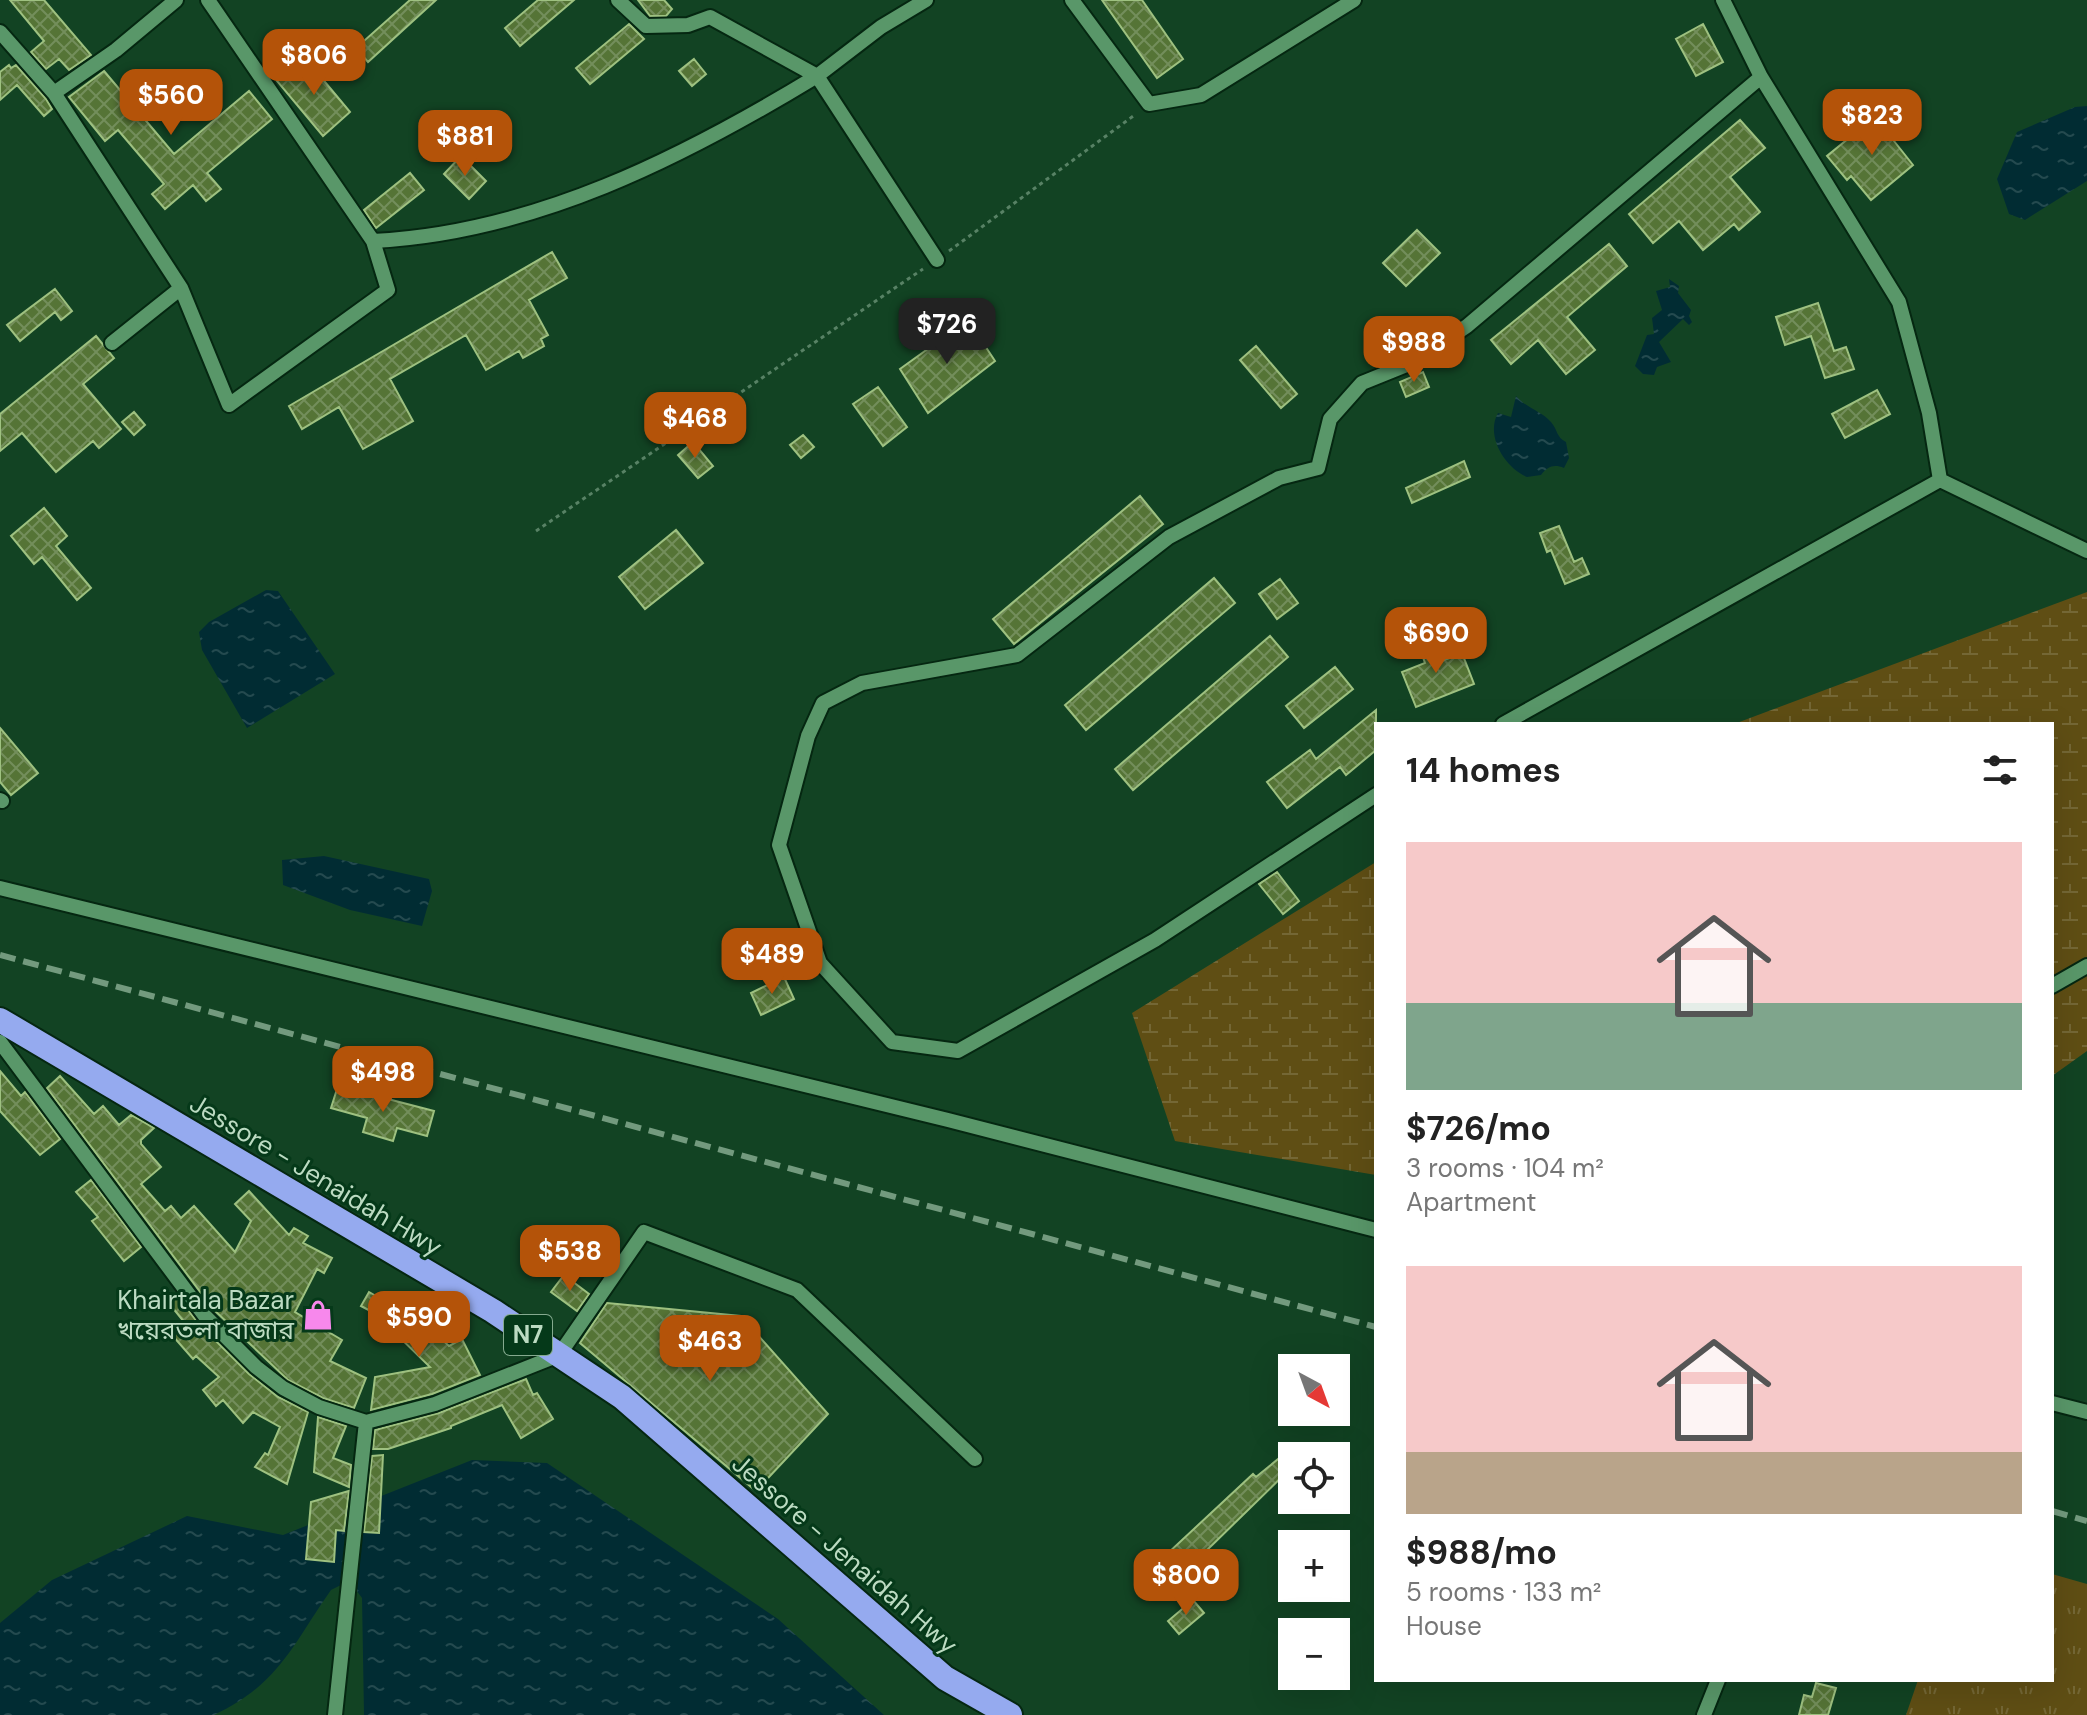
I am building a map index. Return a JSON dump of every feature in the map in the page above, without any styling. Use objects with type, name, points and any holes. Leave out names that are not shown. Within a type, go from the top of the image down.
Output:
[{"type":"highway","name":"Jessore - Jenaidah Hwy","points":[[0,1020],[493,1311],[622,1397],[945,1678],[1010,1715]]},
{"type":"street","points":[[54,93],[116,50],[176,0]]},
{"type":"street","points":[[0,32],[54,93],[181,288],[229,405],[388,290],[373,241],[208,0]]},
{"type":"street","points":[[618,0],[646,26],[688,25],[710,17],[817,76],[937,260]]},
{"type":"street","points":[[373,241],[511,218],[613,186],[817,76],[881,27],[926,0]]},
{"type":"street","points":[[1072,0],[1149,104],[1201,95],[1354,0]]},
{"type":"street","points":[[1723,0],[1761,77],[1899,302],[1929,413],[1940,480]]},
{"type":"street","points":[[1374,796],[1155,940],[958,1051],[892,1042],[820,963],[779,845],[808,736],[823,703],[862,683],[1017,655],[1169,537],[1279,478],[1318,468],[1330,419],[1362,383],[1414,362],[1467,326],[1761,77]]},
{"type":"street","points":[[112,343],[181,288]]},
{"type":"street","points":[[1940,480],[2087,551]]},
{"type":"street","points":[[1507,722],[1940,480]]},
{"type":"street","points":[[0,888],[948,1120],[1374,1229]]},
{"type":"street","points":[[2054,985],[2087,966]]},
{"type":"street","points":[[0,1042],[205,1316],[256,1367],[283,1388],[319,1407],[366,1422],[435,1404],[559,1355],[644,1232],[797,1290],[975,1459]]},
{"type":"street","points":[[2054,1404],[2087,1412]]},
{"type":"street","points":[[335,1714],[366,1422]]},
{"type":"street","points":[[1704,1715],[1717,1682]]},
{"type":"path","points":[[536,531],[937,260],[1149,104]]},
{"type":"green space","points":[[2087,592],[2087,1051],[2054,1075],[2054,722],[1739,722]]},
{"type":"green space","points":[[1374,863],[1374,1175],[1175,1141],[1132,1013]]},
{"type":"green space","points":[[2054,1575],[2087,1584],[2087,1715],[1906,1715],[1917,1682],[2054,1682]]},
{"type":"water","points":[[2087,106],[2087,181],[2025,220],[2009,214],[1997,179],[2017,132],[2075,107]]},
{"type":"water","points":[[1669,279],[1679,286],[1678,293],[1691,310],[1689,316],[1692,322],[1689,325],[1683,319],[1659,342],[1671,362],[1657,367],[1654,375],[1643,374],[1635,366],[1647,335],[1654,334],[1652,318],[1662,310],[1656,291],[1670,287]]},
{"type":"water","points":[[1516,396],[1547,418],[1566,442],[1569,458],[1564,468],[1551,467],[1541,475],[1527,477],[1511,466],[1499,450],[1495,422],[1498,413],[1511,417]]},
{"type":"water","points":[[266,590],[278,591],[335,674],[247,728],[202,650],[199,632],[209,622]]},
{"type":"water","points":[[324,856],[429,879],[432,891],[422,926],[350,910],[283,885],[282,860]]},
{"type":"water","points":[[472,1460],[547,1463],[778,1619],[884,1715],[364,1715],[362,1598],[356,1590],[341,1585],[331,1590],[294,1646],[269,1676],[236,1703],[214,1715],[0,1715],[0,1623],[52,1580],[187,1516],[283,1535]]},
{"type":"building","points":[[10,0],[44,0],[91,55],[69,70],[59,59],[46,69],[31,52],[44,41]]},
{"type":"building","points":[[410,0],[436,0],[368,62],[356,48]]},
{"type":"building","points":[[538,0],[574,0],[520,46],[505,28]]},
{"type":"building","points":[[638,0],[664,0],[672,9],[666,16],[650,16]]},
{"type":"building","points":[[1102,0],[1142,0],[1183,59],[1157,78]]},
{"type":"building","points":[[629,24],[644,39],[590,84],[576,68]]},
{"type":"building","points":[[1703,24],[1723,62],[1696,76],[1676,39]]},
{"type":"building","points":[[305,58],[350,112],[323,136],[277,81]]},
{"type":"building","points":[[694,59],[706,74],[692,86],[679,71]]},
{"type":"building","points":[[9,65],[11,68],[16,65],[46,99],[52,109],[44,116],[17,85],[0,100],[0,72]]},
{"type":"building","points":[[104,71],[174,154],[249,91],[272,119],[207,173],[221,189],[206,201],[193,185],[165,209],[152,194],[164,184],[118,130],[105,141],[69,97]]},
{"type":"building","points":[[1881,112],[1900,136],[1894,141],[1913,165],[1871,200],[1851,176],[1847,180],[1827,156]]},
{"type":"building","points":[[1740,120],[1765,148],[1730,177],[1760,212],[1739,230],[1734,224],[1703,250],[1679,221],[1653,243],[1629,214]]},
{"type":"building","points":[[461,156],[486,181],[469,199],[444,174]]},
{"type":"building","points":[[410,173],[424,190],[376,228],[364,210]]},
{"type":"building","points":[[1417,230],[1440,253],[1406,286],[1383,263]]},
{"type":"building","points":[[1609,244],[1627,266],[1567,317],[1595,350],[1566,374],[1538,340],[1511,364],[1491,340]]},
{"type":"building","points":[[552,252],[567,278],[529,300],[548,335],[541,339],[544,346],[523,358],[519,351],[486,370],[466,335],[390,379],[413,421],[363,449],[339,407],[302,429],[289,406]]},
{"type":"building","points":[[55,289],[72,311],[61,320],[55,312],[20,341],[7,325]]},
{"type":"building","points":[[1818,303],[1834,351],[1846,347],[1854,369],[1825,378],[1811,336],[1785,345],[1776,317]]},
{"type":"building","points":[[968,320],[995,361],[928,413],[900,369]]},
{"type":"building","points":[[96,336],[114,358],[83,384],[121,429],[99,448],[93,441],[56,472],[22,433],[0,451],[0,414]]},
{"type":"building","points":[[1256,346],[1297,394],[1281,408],[1240,360]]},
{"type":"building","points":[[1423,372],[1429,387],[1406,397],[1400,382]]},
{"type":"building","points":[[878,387],[907,427],[883,446],[853,404]]},
{"type":"building","points":[[1877,390],[1890,414],[1845,438],[1832,414]]},
{"type":"building","points":[[134,412],[145,425],[134,435],[122,422]]},
{"type":"building","points":[[803,435],[814,447],[801,458],[790,445]]},
{"type":"building","points":[[693,442],[713,466],[698,478],[678,455]]},
{"type":"building","points":[[1464,461],[1470,477],[1412,503],[1406,488]]},
{"type":"building","points":[[1140,496],[1163,524],[1014,644],[993,619]]},
{"type":"building","points":[[44,508],[67,536],[56,546],[91,588],[77,600],[42,557],[34,564],[11,536]]},
{"type":"building","points":[[1559,526],[1574,562],[1582,558],[1589,574],[1565,584],[1540,533]]},
{"type":"building","points":[[676,530],[703,563],[645,609],[619,577]]},
{"type":"building","points":[[1214,578],[1235,603],[1086,730],[1065,705]]},
{"type":"building","points":[[1280,579],[1298,603],[1277,619],[1259,594]]},
{"type":"building","points":[[1270,636],[1288,657],[1133,790],[1115,769]]},
{"type":"building","points":[[1433,637],[1442,661],[1462,653],[1474,684],[1416,707],[1402,672],[1425,663],[1418,643]]},
{"type":"building","points":[[1335,667],[1353,689],[1304,728],[1286,706]]},
{"type":"building","points":[[1376,710],[1374,752],[1346,775],[1340,767],[1287,808],[1267,782],[1310,750],[1316,759]]},
{"type":"building","points":[[0,728],[38,773],[11,795],[0,782]]},
{"type":"building","points":[[1277,872],[1299,901],[1283,914],[1259,884]]},
{"type":"building","points":[[784,977],[794,999],[761,1015],[751,993]]},
{"type":"building","points":[[0,1071],[21,1096],[25,1092],[60,1139],[40,1155],[0,1111]]},
{"type":"building","points":[[60,1076],[94,1114],[103,1106],[119,1125],[131,1115],[154,1128],[141,1140],[141,1144],[161,1167],[141,1184],[165,1211],[171,1206],[181,1218],[194,1206],[235,1252],[251,1221],[235,1204],[249,1191],[289,1235],[294,1228],[308,1236],[303,1243],[332,1258],[324,1273],[317,1269],[295,1312],[342,1340],[330,1361],[366,1378],[354,1408],[323,1398],[288,1380],[213,1309],[47,1088]]},
{"type":"building","points":[[338,1086],[434,1111],[427,1136],[397,1128],[393,1141],[363,1132],[367,1118],[331,1108]]},
{"type":"building","points":[[91,1180],[141,1247],[124,1261],[92,1221],[98,1217],[76,1192]]},
{"type":"building","points":[[564,1275],[589,1294],[577,1311],[551,1292]]},
{"type":"building","points":[[369,1292],[406,1313],[409,1309],[449,1346],[462,1339],[480,1375],[432,1394],[371,1410],[375,1377],[430,1367],[391,1329],[395,1324],[361,1306]]},
{"type":"building","points":[[176,1294],[198,1323],[249,1374],[278,1397],[308,1412],[287,1484],[255,1467],[265,1453],[268,1455],[280,1427],[253,1412],[243,1423],[223,1400],[216,1406],[203,1390],[219,1377],[196,1356],[193,1359],[172,1335],[185,1323],[167,1301]]},
{"type":"building","points":[[607,1303],[741,1316],[828,1414],[756,1491],[580,1343]]},
{"type":"building","points":[[526,1379],[533,1395],[537,1393],[553,1419],[521,1438],[502,1405],[451,1428],[388,1449],[373,1449],[375,1430],[439,1413]]},
{"type":"building","points":[[318,1417],[346,1426],[333,1458],[351,1465],[349,1487],[314,1472]]},
{"type":"building","points":[[383,1455],[379,1533],[364,1532],[372,1456]]},
{"type":"building","points":[[1278,1459],[1278,1481],[1203,1554],[1206,1557],[1187,1575],[1167,1554],[1253,1474],[1256,1477]]},
{"type":"building","points":[[349,1491],[344,1531],[336,1530],[334,1562],[306,1559],[311,1502]]},
{"type":"building","points":[[1193,1600],[1204,1613],[1179,1634],[1168,1621]]},
{"type":"building","points":[[1816,1683],[1836,1688],[1828,1715],[1799,1715],[1804,1695],[1812,1697]]},
{"type":"railway","points":[[0,955],[1374,1326]]},
{"type":"railway","points":[[2054,1512],[2087,1521]]},
{"type":"place","name":"Khairtala Bazar খয়েরতলা বাজার","points":[[318,1315]]}]
